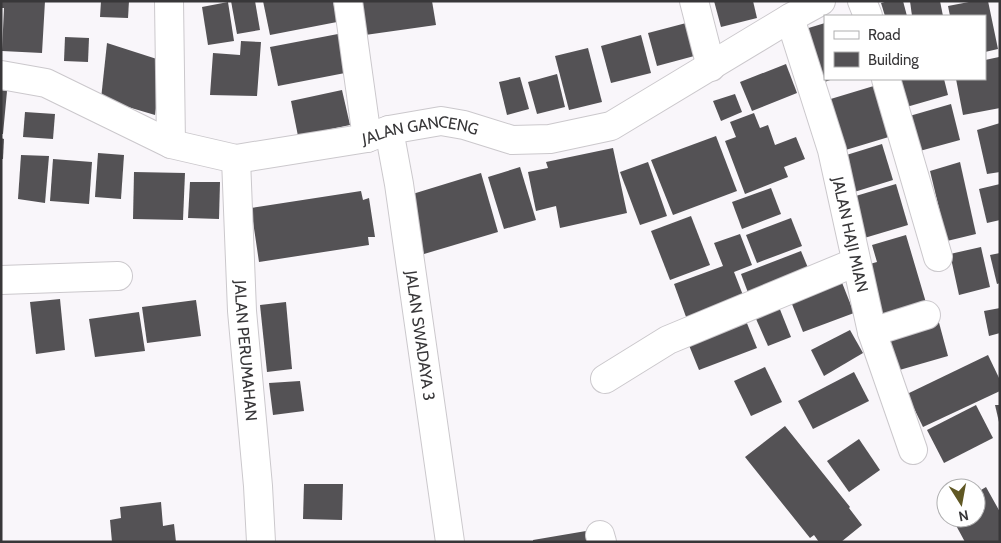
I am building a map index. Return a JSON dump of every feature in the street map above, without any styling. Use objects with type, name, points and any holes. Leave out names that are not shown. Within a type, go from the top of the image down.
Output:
[{"type":"street","points":[[169,1],[171,144]]},
{"type":"street","name":"JALAN SWADAYA 3","points":[[348,1],[378,134],[400,194],[450,542]]},
{"type":"street","points":[[694,1],[711,67]]},
{"type":"street","name":"JALAN GANCENG","points":[[1,75],[46,83],[171,144],[236,159],[441,121],[464,124],[512,140],[550,139],[610,126],[821,1]]},
{"type":"street","points":[[862,1],[868,15]]},
{"type":"street","name":"JALAN HAJI MIAN","points":[[790,18],[832,150],[872,332],[912,450]]},
{"type":"street","points":[[886,80],[938,257]]},
{"type":"street","name":"JALAN PERUMAHAN","points":[[236,159],[242,311],[262,542]]},
{"type":"street","points":[[605,379],[668,340],[856,262]]},
{"type":"street","points":[[1,280],[118,276]]},
{"type":"street","points":[[872,332],[926,315]]},
{"type":"building","points":[[1,1],[45,1],[42,53],[2,51],[4,8],[1,8]]},
{"type":"building","points":[[101,1],[129,1],[128,18],[100,17]]},
{"type":"building","points":[[231,1],[255,1],[260,30],[237,34]]},
{"type":"building","points":[[263,1],[333,1],[337,22],[270,35]]},
{"type":"building","points":[[353,1],[432,1],[436,25],[358,36]]},
{"type":"building","points":[[714,1],[753,1],[757,18],[721,27]]},
{"type":"building","points":[[903,1],[907,15],[885,15],[881,3]]},
{"type":"building","points":[[910,1],[940,1],[943,15],[912,15]]},
{"type":"building","points":[[974,1],[988,1],[998,49],[986,52],[986,15],[950,15],[948,6]]},
{"type":"building","points":[[228,2],[234,41],[208,45],[202,7]]},
{"type":"building","points":[[690,22],[698,55],[657,66],[648,33]]},
{"type":"building","points":[[824,23],[824,80],[830,80],[819,84],[802,30]]},
{"type":"building","points":[[338,34],[345,73],[278,86],[270,47]]},
{"type":"building","points":[[641,35],[651,73],[611,83],[601,46]]},
{"type":"building","points":[[65,37],[89,38],[88,62],[64,61]]},
{"type":"building","points":[[241,41],[261,42],[257,96],[210,95],[213,53],[240,55]]},
{"type":"building","points":[[107,43],[163,61],[155,115],[101,99]]},
{"type":"building","points":[[588,48],[602,102],[569,110],[555,56]]},
{"type":"building","points":[[999,57],[1000,108],[963,115],[956,80],[986,80],[986,60]]},
{"type":"building","points":[[786,64],[797,93],[752,111],[740,82]]},
{"type":"building","points":[[557,74],[565,107],[537,114],[528,82]]},
{"type":"building","points":[[520,77],[529,109],[507,115],[499,82]]},
{"type":"building","points":[[895,80],[944,80],[948,95],[903,108]]},
{"type":"building","points":[[877,85],[892,136],[839,152],[824,101]]},
{"type":"building","points":[[1,90],[7,91],[3,134],[1,134]]},
{"type":"building","points":[[342,90],[350,125],[298,136],[291,101]]},
{"type":"building","points":[[735,94],[742,112],[721,121],[713,101]]},
{"type":"building","points":[[951,104],[960,140],[916,152],[906,117]]},
{"type":"building","points":[[25,112],[55,114],[53,139],[23,137]]},
{"type":"building","points":[[754,113],[760,128],[768,125],[775,145],[796,137],[805,159],[784,167],[788,177],[745,194],[725,141],[736,137],[730,122]]},
{"type":"building","points":[[1000,123],[1000,172],[987,174],[977,130]]},
{"type":"building","points":[[716,136],[737,191],[673,215],[651,160]]},
{"type":"building","points":[[1,138],[4,139],[3,159],[1,159]]},
{"type":"building","points":[[882,144],[893,180],[851,193],[840,157]]},
{"type":"building","points":[[613,148],[627,213],[560,228],[556,206],[536,211],[528,172],[548,168],[546,162]]},
{"type":"building","points":[[98,153],[124,155],[121,199],[95,197]]},
{"type":"building","points":[[21,155],[49,156],[45,203],[18,199]]},
{"type":"building","points":[[53,159],[92,162],[89,204],[50,201]]},
{"type":"building","points":[[648,162],[667,216],[640,225],[620,172]]},
{"type":"building","points":[[960,162],[976,234],[947,241],[930,171]]},
{"type":"building","points":[[520,167],[536,220],[504,229],[488,177]]},
{"type":"building","points":[[134,172],[185,173],[183,220],[133,219]]},
{"type":"building","points":[[481,173],[498,232],[424,254],[406,196]]},
{"type":"building","points":[[190,182],[220,182],[219,219],[188,218]]},
{"type":"building","points":[[896,184],[908,225],[861,239],[849,198]]},
{"type":"building","points":[[1000,184],[1000,220],[987,223],[979,189]]},
{"type":"building","points":[[771,188],[781,214],[742,229],[732,202]]},
{"type":"building","points":[[361,191],[363,200],[369,198],[375,237],[368,237],[369,245],[259,262],[251,208]]},
{"type":"building","points":[[691,216],[710,265],[670,280],[651,231]]},
{"type":"building","points":[[791,218],[802,246],[757,263],[746,235]]},
{"type":"building","points":[[740,234],[752,265],[734,272],[746,303],[689,325],[674,284],[723,266],[714,243]]},
{"type":"building","points":[[906,235],[927,306],[875,321],[859,267],[877,262],[872,245]]},
{"type":"building","points":[[981,247],[990,287],[959,295],[950,254]]},
{"type":"building","points":[[801,251],[811,275],[750,298],[741,274]]},
{"type":"building","points":[[1000,253],[1000,283],[997,284],[990,255]]},
{"type":"building","points":[[839,275],[854,313],[803,332],[788,294]]},
{"type":"building","points":[[60,299],[65,350],[36,354],[30,302]]},
{"type":"building","points":[[196,300],[201,336],[147,343],[142,307]]},
{"type":"building","points":[[286,302],[292,369],[267,372],[260,305]]},
{"type":"building","points":[[777,302],[791,337],[768,346],[753,312]]},
{"type":"building","points":[[1000,308],[1000,333],[989,336],[984,311]]},
{"type":"building","points":[[139,312],[145,351],[95,357],[89,319]]},
{"type":"building","points":[[744,316],[757,348],[699,370],[686,338]]},
{"type":"building","points":[[938,319],[948,356],[896,371],[885,334]]},
{"type":"building","points":[[850,330],[863,353],[824,376],[811,350]]},
{"type":"building","points":[[988,355],[1000,380],[1000,391],[923,427],[907,394]]},
{"type":"building","points":[[765,367],[782,402],[751,416],[734,381]]},
{"type":"building","points":[[854,372],[869,401],[813,429],[798,401]]},
{"type":"building","points":[[300,381],[304,411],[273,415],[269,383]]},
{"type":"building","points":[[976,405],[993,438],[944,463],[927,430]]},
{"type":"building","points":[[995,405],[1000,405],[1000,422],[999,422]]},
{"type":"building","points":[[785,426],[850,507],[862,525],[841,542],[819,542],[814,535],[810,538],[745,457]]},
{"type":"building","points":[[859,439],[880,470],[849,492],[827,461]]},
{"type":"building","points":[[304,484],[343,484],[342,520],[303,519]]},
{"type":"building","points":[[986,487],[1000,512],[1000,542],[965,542],[957,528],[986,528]]},
{"type":"building","points":[[161,502],[163,526],[174,524],[176,542],[112,542],[110,520],[121,518],[120,507]]},
{"type":"building","points":[[586,531],[588,542],[533,542],[533,540]]}]
